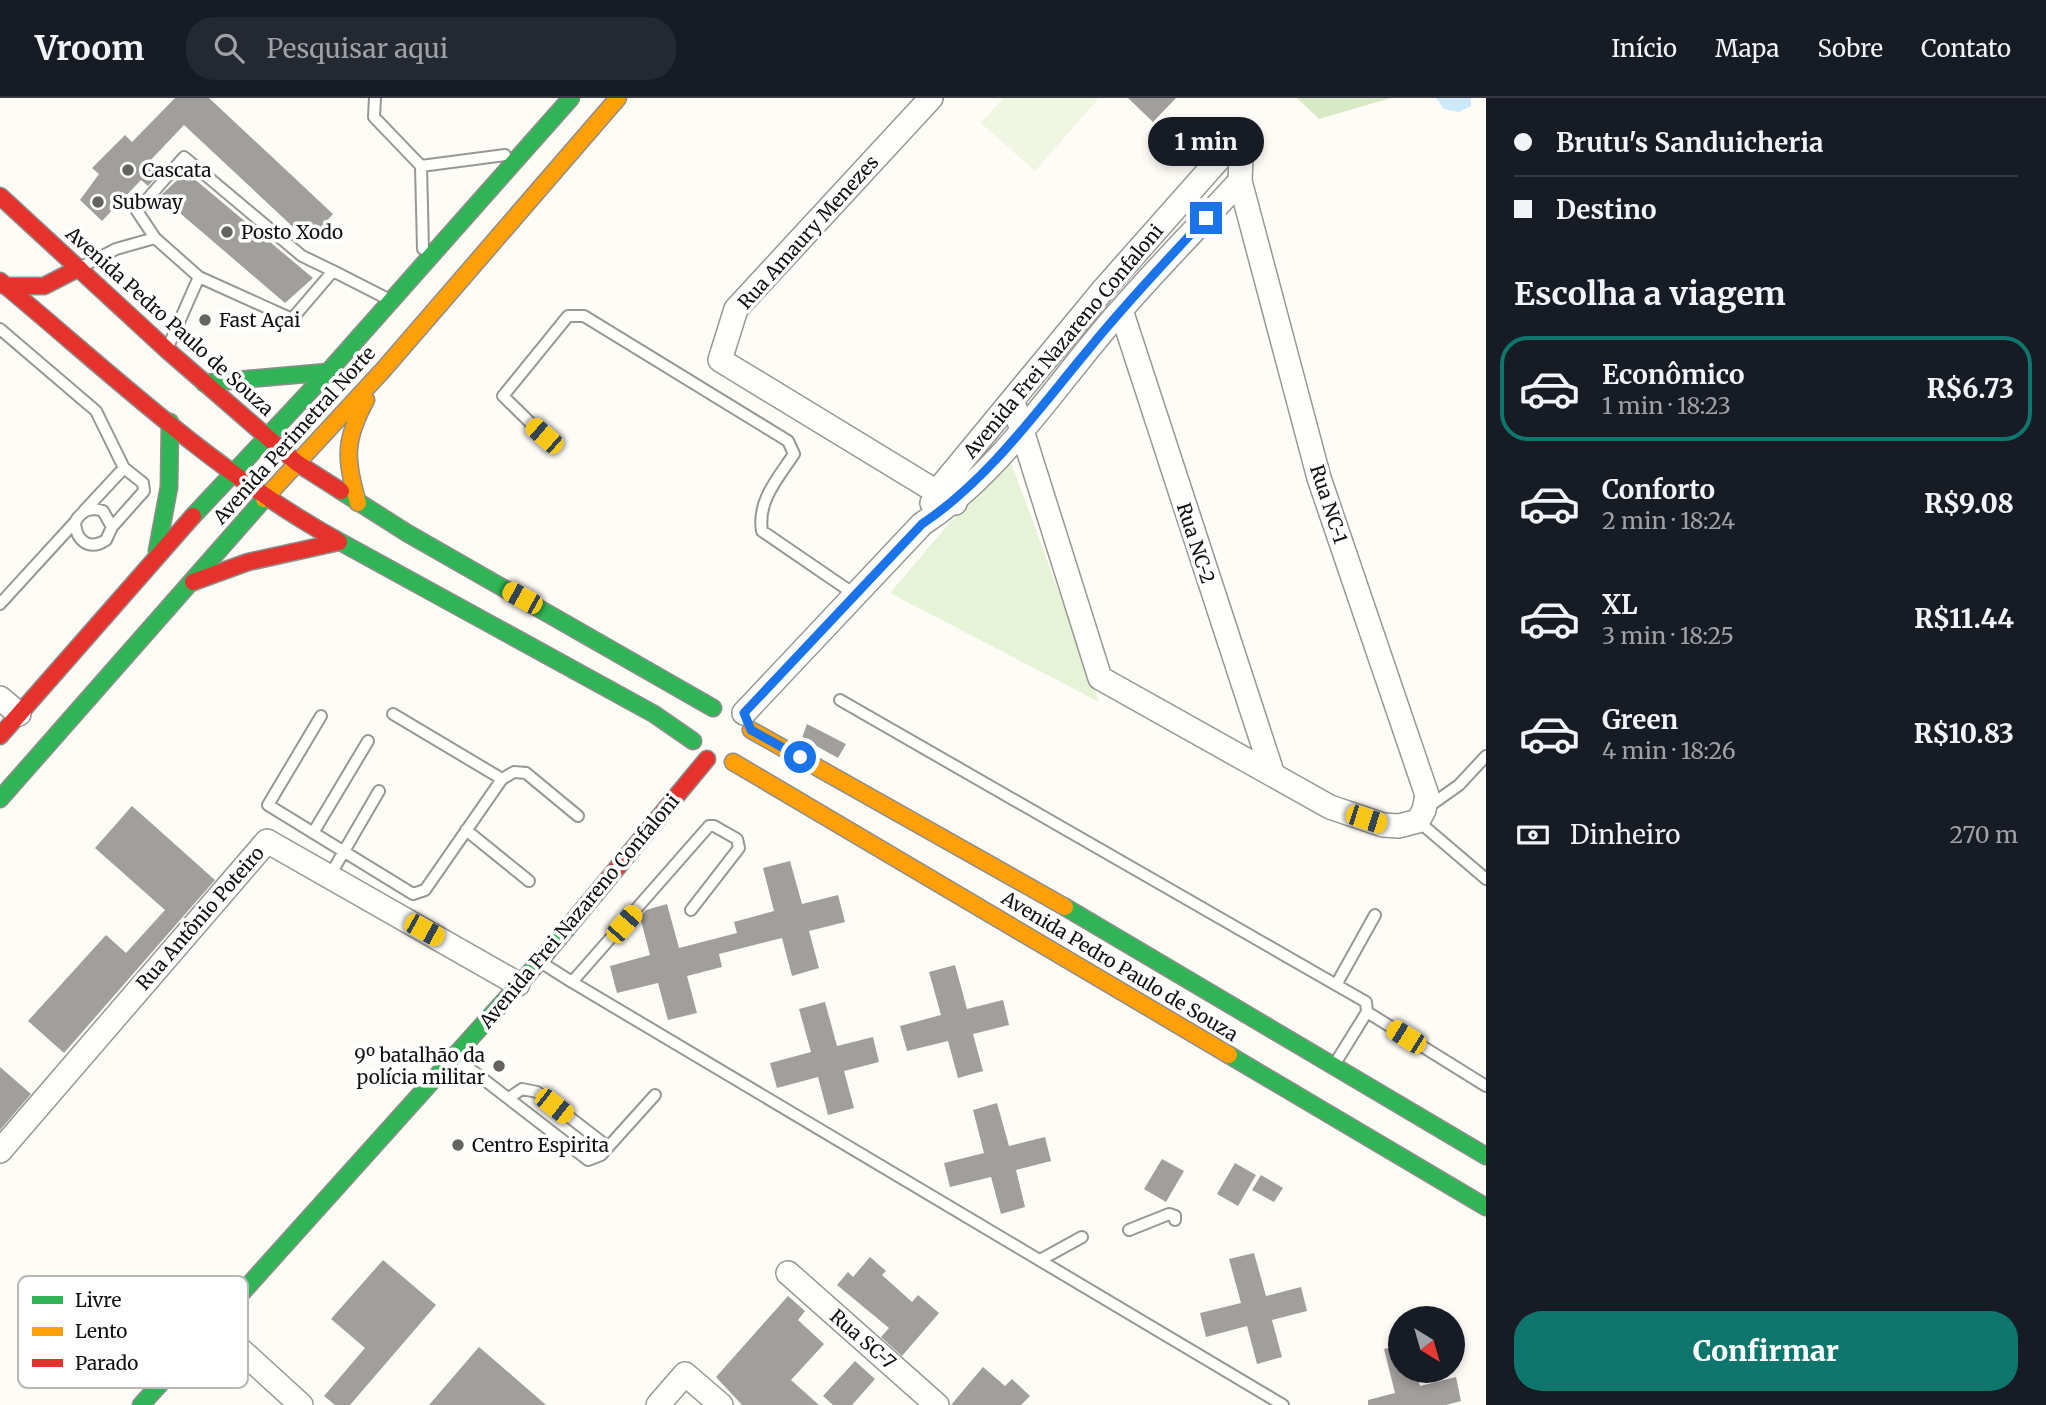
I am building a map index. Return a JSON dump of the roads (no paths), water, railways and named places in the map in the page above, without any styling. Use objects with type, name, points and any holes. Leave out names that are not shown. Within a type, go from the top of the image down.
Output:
[{"type":"main road","name":"Avenida Perimetral Norte","points":[[0,736],[155,557],[328,372],[571,98]]},
{"type":"main road","name":"Avenida Perimetral Norte","points":[[0,799],[265,497],[384,369],[618,98]]},
{"type":"main road","name":"Avenida Pedro Paulo de Souza","points":[[0,196],[167,350],[297,463],[702,723]]},
{"type":"main road","points":[[3,283],[45,287],[63,280],[79,268]]},
{"type":"main road","points":[[3,283],[265,497],[339,542],[654,714],[702,723],[727,706],[747,722],[749,744],[733,762],[716,764],[707,759],[702,723]]},
{"type":"main road","points":[[358,503],[345,460],[347,443],[352,424],[384,369]]},
{"type":"main road","points":[[204,383],[328,372]]},
{"type":"main road","points":[[155,557],[170,501],[170,422]]},
{"type":"main road","points":[[188,584],[248,562],[339,542]]},
{"type":"main road","name":"Avenida Pedro Paulo de Souza","points":[[747,722],[1253,1015],[1486,1156]]},
{"type":"main road","name":"Avenida Frei Nazareno Confaloni","points":[[248,1282],[540,961],[707,759]]},
{"type":"main road","name":"Avenida Pedro Paulo de Souza","points":[[733,762],[1486,1207]]},
{"type":"main road","points":[[1085,969],[1099,967],[1136,979],[1147,969],[1139,949]]},
{"type":"main road","points":[[1164,1017],[1167,1006],[1182,998],[1210,1007],[1253,1015]]},
{"type":"main road","name":"Avenida Frei Nazareno Confaloni","points":[[141,1405],[156,1388]]},
{"type":"street","name":"Rua Amaury Menezes","points":[[931,98],[736,309],[720,360],[946,496]]},
{"type":"street","name":"Avenida Frei Nazareno Confaloni","points":[[747,722],[946,496],[1013,401],[1103,290],[1242,133]]},
{"type":"street","name":"Rua NC-1","points":[[1242,133],[1240,181],[1319,478],[1427,795],[1421,816]]},
{"type":"street","name":"Avenida Frei Nazareno Confaloni","points":[[946,496],[1023,428],[1121,310],[1240,181]]},
{"type":"street","name":"Rua NC-2","points":[[1121,310],[1273,775]]},
{"type":"street","points":[[1013,401],[1100,678],[1330,807],[1383,825],[1399,826],[1421,816]]},
{"type":"street","points":[[0,698],[19,714]]},
{"type":"street","name":"Rua Antônio Poteiro","points":[[0,1151],[267,841],[518,984]]},
{"type":"street","name":"Rua SC-7","points":[[788,1273],[937,1405]]},
{"type":"street","points":[[248,1357],[301,1405]]},
{"type":"street","points":[[658,1405],[685,1374],[721,1405]]},
{"type":"lane","points":[[375,98],[374,117],[421,166],[424,265]]},
{"type":"lane","points":[[421,166],[522,153]]},
{"type":"lane","points":[[333,271],[292,319],[199,277],[155,238],[137,211],[184,157],[302,256],[333,271],[392,301]]},
{"type":"lane","points":[[79,268],[116,249],[155,238]]},
{"type":"lane","points":[[167,350],[199,277]]},
{"type":"lane","points":[[544,436],[503,396],[568,316],[584,316],[788,441],[794,454],[765,499],[760,516],[762,531],[857,596]]},
{"type":"lane","points":[[0,329],[96,411],[124,468],[143,483],[144,491],[111,527],[106,540],[93,545],[77,536],[75,522]]},
{"type":"lane","points":[[0,604],[124,468]]},
{"type":"lane","points":[[84,511],[94,508],[103,511],[111,527]]},
{"type":"lane","points":[[840,700],[1366,1002],[1367,1012],[1334,1064]]},
{"type":"lane","points":[[393,714],[502,779]]},
{"type":"lane","points":[[321,716],[268,805],[413,894],[425,890],[502,779],[514,772],[526,773],[578,816]]},
{"type":"lane","points":[[313,833],[368,741]]},
{"type":"lane","points":[[1486,755],[1459,785],[1421,816],[1486,879]]},
{"type":"lane","points":[[329,877],[379,791]]},
{"type":"lane","points":[[572,982],[709,826],[714,826],[737,839],[739,848],[691,910]]},
{"type":"lane","points":[[466,830],[529,881]]},
{"type":"lane","points":[[1336,985],[1375,915]]},
{"type":"lane","points":[[540,961],[1283,1405]]},
{"type":"lane","points":[[1367,1012],[1486,1086]]},
{"type":"lane","points":[[454,1056],[588,1160],[595,1158],[608,1147],[655,1095]]},
{"type":"lane","points":[[509,1098],[522,1089],[537,1092],[608,1147]]},
{"type":"lane","points":[[1129,1230],[1168,1214],[1172,1214],[1175,1220]]},
{"type":"lane","points":[[1042,1259],[1082,1237]]},
{"type":"water","points":[[1436,98],[1471,98],[1471,106],[1459,112],[1444,109]]},
{"type":"place","name":"Cascata","points":[[128,170]]},
{"type":"place","name":"Subway","points":[[98,202]]},
{"type":"place","name":"Posto Xodo","points":[[227,232]]},
{"type":"place","name":"Fast Açai","points":[[205,320]]},
{"type":"place","name":"9º batalhão da polícia militar","points":[[499,1066]]},
{"type":"place","name":"Centro Espirita","points":[[458,1145]]}]
